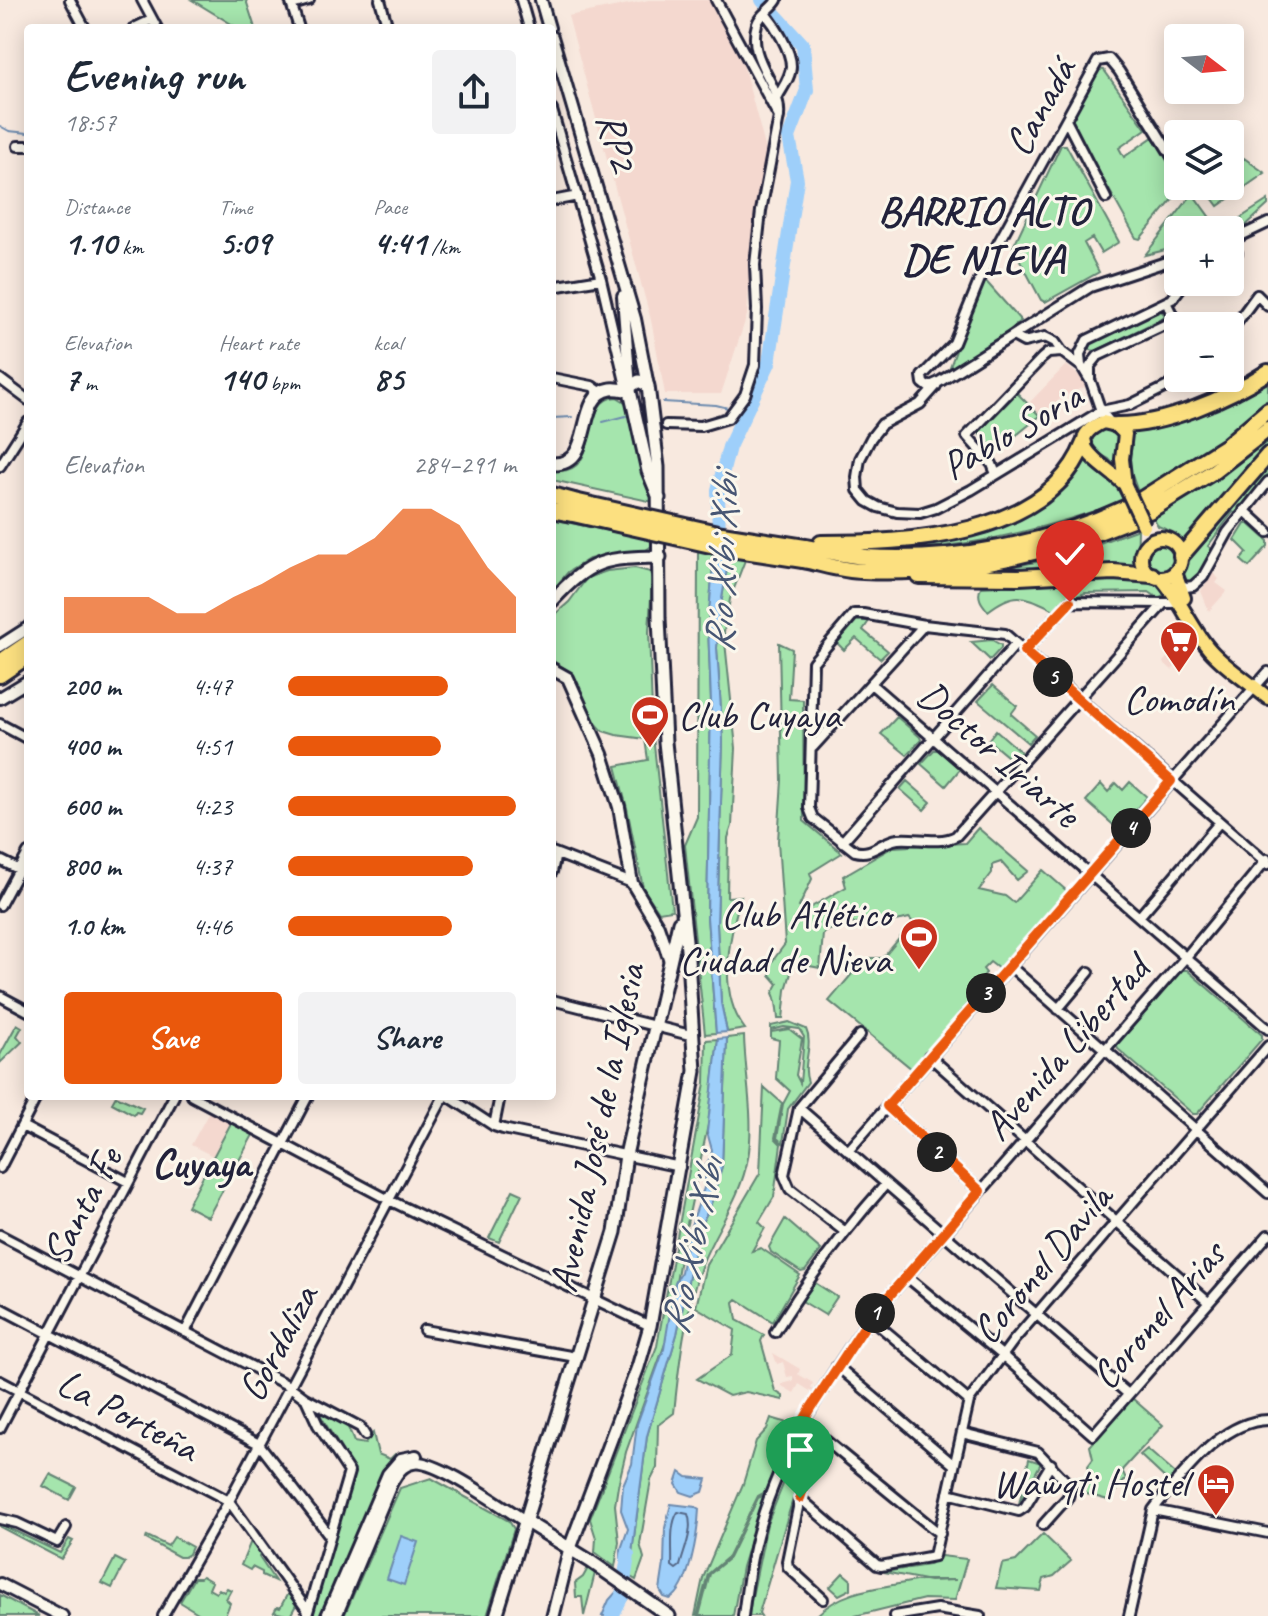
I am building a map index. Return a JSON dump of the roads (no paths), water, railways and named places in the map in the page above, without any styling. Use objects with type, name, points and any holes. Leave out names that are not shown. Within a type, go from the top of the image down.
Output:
[{"type":"highway","points":[[1113,423],[1151,422],[1232,392],[1268,372]]},
{"type":"highway","points":[[1268,410],[1216,454],[1145,505],[1214,471],[1268,429]]},
{"type":"highway","points":[[804,554],[821,543],[914,540],[981,526],[1002,518],[1045,494],[1070,468],[1086,438]]},
{"type":"highway","points":[[1181,556],[1268,455]]},
{"type":"highway","points":[[556,503],[722,534],[863,571],[931,577],[1019,577],[1113,572],[1156,577]]},
{"type":"highway","points":[[804,554],[863,557],[950,555],[1026,543],[1084,525],[1134,517]]},
{"type":"highway","points":[[863,571],[930,568],[1017,557],[1068,544],[1134,517]]},
{"type":"highway","points":[[0,662],[24,646]]},
{"type":"highway","points":[[0,675],[24,659]]},
{"type":"main road","points":[[556,464],[565,463],[575,455],[592,406],[602,393],[608,389],[629,391],[640,400],[646,397],[648,388]]},
{"type":"main road","name":"RP2","points":[[648,388],[658,467],[665,742],[681,909]]},
{"type":"main road","name":"RP2","points":[[629,391],[648,471],[659,498]]},
{"type":"main road","points":[[1125,485],[1091,458],[1086,438],[1098,424],[1113,423],[1125,434],[1122,465],[1125,485],[1145,547],[1142,563],[1178,597],[1213,653],[1268,698]]},
{"type":"main road","points":[[1134,517],[1176,545],[1181,556],[1177,577],[1210,641],[1255,687]]},
{"type":"main road","points":[[1145,547],[1154,540],[1166,539]]},
{"type":"main road","points":[[556,597],[582,571],[598,563],[660,557]]},
{"type":"main road","points":[[1156,577],[1177,577]]},
{"type":"main road","points":[[671,964],[681,909]]},
{"type":"main road","points":[[553,1616],[570,1548],[638,1367],[650,1326],[680,1167],[695,1071],[691,989],[681,909]]},
{"type":"main road","name":"Avenida José de la Iglesia","points":[[496,1616],[615,1232],[626,1155],[671,964]]},
{"type":"main road","points":[[667,983],[674,979],[681,980],[691,989]]},
{"type":"main road","points":[[525,1521],[590,1561],[669,1616]]},
{"type":"main road","points":[[578,1526],[581,1544],[590,1561]]},
{"type":"street","points":[[70,0],[83,24]]},
{"type":"street","points":[[142,0],[154,24]]},
{"type":"street","points":[[298,24],[291,3],[309,0]]},
{"type":"street","points":[[380,0],[387,24]]},
{"type":"street","points":[[521,0],[528,24]]},
{"type":"street","points":[[541,0],[548,24]]},
{"type":"street","points":[[716,0],[779,117]]},
{"type":"street","points":[[776,5],[776,29],[791,63],[787,81],[778,96]]},
{"type":"street","points":[[666,425],[701,426],[728,418],[745,395],[755,365],[755,265],[780,104],[759,61],[755,45],[757,23],[776,5]]},
{"type":"street","points":[[142,24],[151,20]]},
{"type":"street","name":"RP2","points":[[556,51],[620,267],[638,334],[648,388]]},
{"type":"street","name":"Canadá","points":[[939,382],[928,387],[923,383],[922,376],[954,343],[984,269],[1098,61],[1109,59],[1164,144]]},
{"type":"street","points":[[1066,120],[1106,198]]},
{"type":"street","points":[[556,127],[601,279],[629,391]]},
{"type":"street","points":[[556,200],[578,196]]},
{"type":"street","points":[[1244,234],[1268,223]]},
{"type":"street","points":[[939,382],[1090,287],[1164,263]]},
{"type":"street","name":"RP2","points":[[620,267],[629,391]]},
{"type":"street","points":[[556,286],[601,279]]},
{"type":"street","points":[[1244,313],[1257,295],[1268,306]]},
{"type":"street","points":[[1082,367],[1080,354],[1087,340],[1166,302],[1172,296]]},
{"type":"street","points":[[1091,382],[1090,366],[1098,356],[1175,320],[1166,302]]},
{"type":"street","points":[[1013,336],[1024,342],[1045,337],[1055,342],[1062,352],[1082,367],[1101,411],[1113,423]]},
{"type":"street","points":[[996,474],[992,464],[967,436],[1042,358],[1048,353],[1062,352]]},
{"type":"street","points":[[0,379],[24,397]]},
{"type":"street","points":[[556,379],[592,386],[602,393]]},
{"type":"street","name":"Pablo Soria","points":[[939,382],[920,404],[882,424],[871,438],[860,459],[857,477],[858,490],[867,501],[897,512],[920,513],[960,496],[1101,411],[1139,402],[1164,389]]},
{"type":"street","points":[[1086,438],[1101,411]]},
{"type":"street","points":[[0,466],[24,428]]},
{"type":"street","points":[[1177,577],[1186,587],[1193,586],[1203,577],[1244,510],[1268,482]]},
{"type":"street","points":[[1244,510],[1268,532]]},
{"type":"street","points":[[1024,651],[1070,602],[1172,603],[1178,597]]},
{"type":"street","points":[[1164,603],[1079,700],[956,836],[949,840],[897,839],[863,853],[842,842],[813,818],[809,808],[813,662],[854,614],[863,614],[1005,634],[1079,700],[1219,823],[1267,862]]},
{"type":"street","points":[[812,748],[924,625]]},
{"type":"street","points":[[0,646],[24,631]]},
{"type":"street","points":[[842,842],[1016,644]]},
{"type":"street","name":"Avenida José de la Iglesia","points":[[556,671],[568,678],[612,782],[632,883],[658,926],[671,964]]},
{"type":"street","points":[[848,1151],[1268,672]]},
{"type":"street","points":[[0,698],[24,683]]},
{"type":"street","name":"Doctor Iriarte","points":[[871,684],[1268,1029]]},
{"type":"street","points":[[0,724],[24,737]]},
{"type":"street","points":[[1139,917],[1219,823]]},
{"type":"street","points":[[556,854],[632,883]]},
{"type":"street","points":[[0,860],[24,872]]},
{"type":"street","points":[[0,905],[24,861]]},
{"type":"street","name":"Avenida Libertad","points":[[743,1616],[750,1566],[762,1518],[780,1470],[803,1422],[870,1318],[1267,862]]},
{"type":"street","points":[[658,926],[676,937],[688,959]]},
{"type":"street","points":[[1010,966],[1268,1193]]},
{"type":"street","points":[[1058,1009],[1089,972]]},
{"type":"street","points":[[0,996],[24,1009]]},
{"type":"street","points":[[556,1001],[694,1036]]},
{"type":"street","points":[[844,1231],[790,1189],[784,1175],[799,1108],[860,1035]]},
{"type":"street","name":"Coronel Davila","points":[[800,1498],[881,1566],[934,1556],[969,1401],[1002,1355],[1268,1046]]},
{"type":"street","points":[[929,1056],[1208,1302]]},
{"type":"street","points":[[0,1168],[35,1100]]},
{"type":"street","name":"Santa Fe","points":[[0,1428],[172,1100]]},
{"type":"street","points":[[199,1100],[389,1200],[650,1326]]},
{"type":"street","points":[[185,1332],[306,1100]]},
{"type":"street","name":"Gordaliza","points":[[163,1616],[229,1501],[444,1100]]},
{"type":"street","points":[[452,1100],[494,1126],[680,1167]]},
{"type":"street","points":[[494,1126],[499,1100]]},
{"type":"street","points":[[887,1106],[980,1191]]},
{"type":"street","points":[[799,1108],[1128,1394]]},
{"type":"street","points":[[22,1126],[128,1182]]},
{"type":"street","points":[[775,1332],[810,1276],[844,1231],[886,1184]]},
{"type":"street","points":[[0,1235],[289,1386],[360,1427],[365,1435]]},
{"type":"street","name":"Coronel Arias","points":[[1002,1355],[1093,1435],[1268,1235]]},
{"type":"street","points":[[906,1276],[1002,1355]]},
{"type":"street","points":[[0,1308],[259,1444],[330,1536]]},
{"type":"street","points":[[870,1318],[969,1401]]},
{"type":"street","points":[[424,1330],[576,1357]]},
{"type":"street","points":[[837,1366],[954,1465]]},
{"type":"street","name":"La Porteña","points":[[0,1381],[229,1501]]},
{"type":"street","points":[[305,1398],[318,1425],[349,1472],[308,1614]]},
{"type":"street","points":[[1129,1616],[1153,1510],[1180,1477],[1222,1437],[1245,1424],[1268,1420]]},
{"type":"street","points":[[803,1422],[940,1534]]},
{"type":"street","points":[[962,1433],[1038,1452],[1051,1464],[1071,1487],[1068,1497],[1043,1525]]},
{"type":"street","points":[[821,1435],[800,1498],[787,1561],[788,1567],[823,1599]]},
{"type":"street","points":[[327,1616],[392,1466],[401,1459],[426,1457],[432,1464],[525,1521]]},
{"type":"street","points":[[336,1616],[400,1469],[414,1462],[432,1464]]},
{"type":"street","points":[[948,1493],[1019,1511],[1025,1507],[1051,1464]]},
{"type":"street","points":[[229,1501],[308,1614]]},
{"type":"street","points":[[1153,1510],[1268,1533]]},
{"type":"street","points":[[0,1519],[17,1523],[57,1542],[66,1527]]},
{"type":"street","points":[[0,1584],[62,1616]]},
{"type":"street","points":[[894,1616],[937,1609],[977,1616]]},
{"type":"water","points":[[714,553],[729,557],[717,648],[723,741],[717,924],[721,1003],[727,1032],[716,1033],[707,917],[711,702],[708,626]]},
{"type":"water","points":[[727,1038],[722,1166],[710,1207],[699,1228],[677,1334],[647,1436],[629,1576],[621,1571],[621,1549],[628,1529],[621,1510],[623,1485],[632,1464],[637,1424],[664,1349],[675,1283],[681,1272],[688,1234],[705,1185],[705,1166],[712,1150],[707,1132],[718,1039]]},
{"type":"water","points":[[680,1472],[687,1477],[707,1479],[703,1492],[693,1496],[681,1492],[676,1484]]},
{"type":"water","points":[[671,1504],[699,1509],[688,1572],[677,1593],[670,1599],[664,1597],[660,1590],[665,1528]]},
{"type":"water","points":[[401,1536],[418,1542],[404,1585],[387,1579]]},
{"type":"water","points":[[618,1590],[629,1597],[614,1616],[602,1616],[609,1600]]},
{"type":"waterway","name":"Río Xibi Xibi","points":[[719,544],[718,490],[729,447],[769,363],[797,180],[789,137],[807,90],[803,45],[762,0]]},
{"type":"waterway","points":[[0,126],[9,131],[24,133]]},
{"type":"waterway","points":[[663,402],[728,408]]},
{"type":"waterway","name":"Río Xibi Xibi","points":[[739,412],[743,416]]},
{"type":"waterway","points":[[603,422],[626,416]]},
{"type":"waterway","points":[[556,418],[572,417]]},
{"type":"waterway","name":"Río Xibi Xibi","points":[[612,1616],[622,1596],[628,1555]]},
{"type":"place","name":"Comodín","points":[[1179,674]]},
{"type":"place","name":"Club Cuyaya","points":[[650,749]]},
{"type":"place","name":"Club Atlético Ciudad de Nieva","points":[[919,971]]},
{"type":"place","name":"Wawqti Hostel","points":[[1216,1517]]},
{"type":"district","name":"BARRIO ALTO DE NIEVA","points":[[983,235]]},
{"type":"district","name":"Cuyaya","points":[[201,1163]]}]
